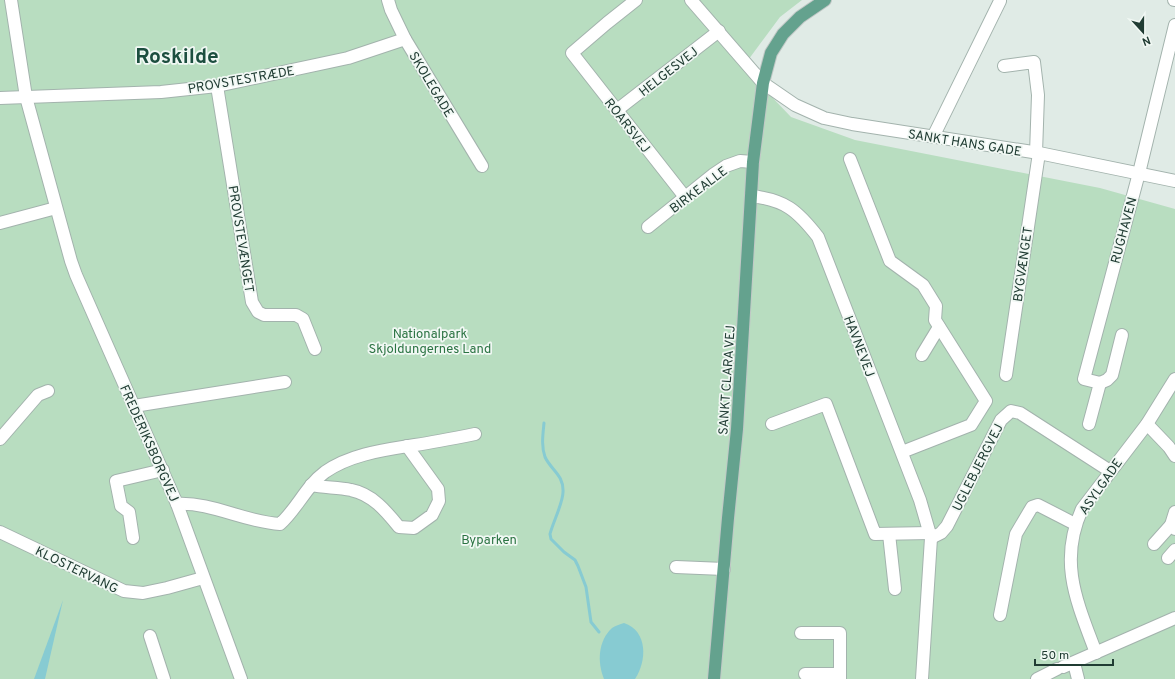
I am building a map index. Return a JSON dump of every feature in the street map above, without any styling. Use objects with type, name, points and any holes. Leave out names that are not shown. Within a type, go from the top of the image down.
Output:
[{"type":"main road","name":"SANKT CLARA VEJ","points":[[714,679],[737,428],[751,196],[764,83],[771,53],[783,34],[800,17],[825,0]]},
{"type":"street","name":"FREDERIKSBORGVEJ","points":[[11,0],[26,97],[76,275],[177,504],[242,679]]},
{"type":"street","name":"SKOLEGADE","points":[[388,0],[391,10],[405,39],[482,166]]},
{"type":"street","name":"ROARSVEJ","points":[[636,0],[572,53],[685,197]]},
{"type":"street","points":[[933,137],[1000,1]]},
{"type":"street","name":"SANKT HANS GADE","points":[[698,2],[719,31],[764,83],[795,105],[824,118],[852,124],[1037,153],[1175,181]]},
{"type":"street","name":"RUGHAVEN","points":[[1100,383],[1084,378],[1175,25]]},
{"type":"street","name":"HELGESVEJ","points":[[617,110],[719,31]]},
{"type":"street","name":"PROVSTESTRÆDE","points":[[0,98],[161,92],[217,86],[348,58],[405,39]]},
{"type":"street","name":"BYGVÆNGET","points":[[1004,66],[1034,62],[1038,95],[1037,153],[1006,375]]},
{"type":"street","name":"PROVSTEVÆNGET","points":[[217,86],[252,302],[258,312],[264,315],[296,315],[303,319],[315,349]]},
{"type":"street","points":[[850,159],[890,261],[923,285],[936,306],[935,320],[986,401],[971,425],[902,452]]},
{"type":"street","name":"BIRKEALLE","points":[[648,227],[726,166],[740,162],[754,162]]},
{"type":"street","name":"HAVNEVEJ","points":[[751,196],[778,201],[791,208],[805,220],[818,237],[920,500],[930,535],[922,679]]},
{"type":"street","points":[[0,223],[56,208]]},
{"type":"street","points":[[922,355],[939,327]]},
{"type":"street","points":[[1089,424],[1100,383],[1107,380],[1112,375],[1122,335]]},
{"type":"street","name":"ASYLGADE","points":[[1096,653],[1076,600],[1071,570],[1070,548],[1075,524],[1082,509],[1147,424],[1175,379]]},
{"type":"street","points":[[134,406],[285,382]]},
{"type":"street","points":[[0,439],[38,395],[48,391]]},
{"type":"street","points":[[772,424],[826,404],[875,534],[930,535]]},
{"type":"street","name":"UGLEBJERGVEJ","points":[[930,535],[941,533],[947,526],[1001,420],[1011,411],[1020,413],[1110,471]]},
{"type":"street","points":[[1147,424],[1169,447],[1175,456]]},
{"type":"street","points":[[177,504],[191,503],[265,523],[280,524],[287,518],[311,485],[325,472],[338,465],[354,458],[381,451],[475,434]]},
{"type":"street","points":[[311,485],[351,490],[367,496],[381,506],[399,527],[414,528],[432,515],[439,501],[438,489],[407,446]]},
{"type":"street","points":[[133,538],[129,512],[121,506],[116,481],[163,470]]},
{"type":"street","points":[[1000,615],[1016,534],[1032,507],[1038,505],[1075,524]]},
{"type":"street","points":[[1154,544],[1173,527],[1175,512]]},
{"type":"street","name":"KLOSTERVANG","points":[[0,532],[124,591],[144,593],[204,578]]},
{"type":"street","points":[[889,534],[895,589]]},
{"type":"street","points":[[676,567],[724,569]]},
{"type":"street","points":[[1037,679],[1175,618]]},
{"type":"street","points":[[802,634],[840,633],[840,676],[806,674]]},
{"type":"street","points":[[150,636],[164,679]]},
{"type":"street","points":[[1065,666],[1078,679]]},
{"type":"green space","name":"Nationalpark Skjoldungernes Land","points":[[0,0],[802,0],[780,17],[743,67],[791,117],[855,140],[1100,188],[1175,209],[1175,679],[0,679]]},
{"type":"water","points":[[63,600],[45,679],[34,679]]},
{"type":"water","points":[[624,623],[632,627],[641,639],[643,647],[642,664],[635,679],[604,679],[600,666],[601,645],[607,633],[612,628]]},
{"type":"waterway","points":[[544,423],[543,444],[545,457],[559,477],[563,486],[563,496],[550,534],[551,539],[564,552],[575,560],[586,587],[591,622],[599,632]]},
{"type":"district","name":"Roskilde","points":[[177,56]]},
{"type":"park label","name":"Byparken","points":[[489,539]]}]
